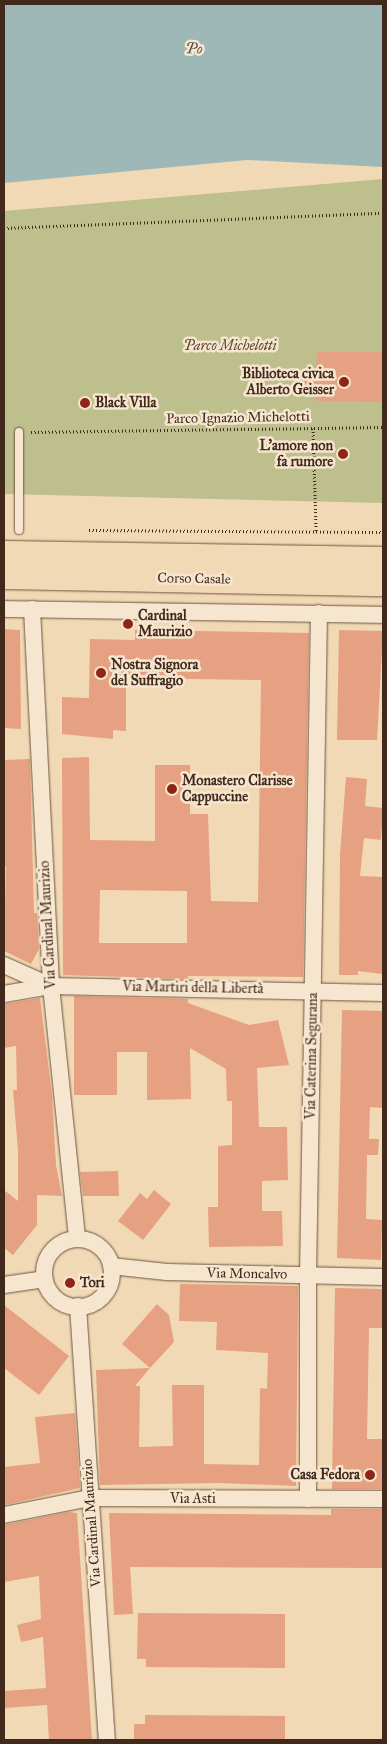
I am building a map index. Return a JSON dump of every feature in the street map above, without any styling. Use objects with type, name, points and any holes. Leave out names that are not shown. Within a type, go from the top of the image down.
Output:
[{"type":"main road","name":"Corso Casale","points":[[4,553],[383,559]]},
{"type":"main road","name":"Corso Casale","points":[[4,576],[383,583]]},
{"type":"street","points":[[4,609],[383,615]]},
{"type":"street","name":"Via Cardinal Maurizio","points":[[32,609],[51,986],[77,1240]]},
{"type":"street","name":"Via Caterina Segurana","points":[[308,1499],[308,1275],[319,613]]},
{"type":"street","points":[[4,965],[51,986]]},
{"type":"street","name":"Via Martiri della Libertà","points":[[4,994],[51,986],[383,993]]},
{"type":"street","points":[[77,1240],[99,1247],[111,1266],[110,1283],[101,1298],[92,1304],[78,1306],[59,1301],[51,1293],[45,1279],[46,1262],[51,1252],[59,1245],[77,1240]]},
{"type":"street","name":"Via Moncalvo","points":[[111,1266],[167,1272],[383,1277]]},
{"type":"street","points":[[4,1286],[45,1279]]},
{"type":"street","name":"Via Cardinal Maurizio","points":[[78,1306],[107,1740]]},
{"type":"street","name":"Via Asti","points":[[4,1515],[90,1498],[383,1499]]},
{"type":"lane","points":[[19,432],[20,530]]},
{"type":"path","points":[[4,228],[383,213]]},
{"type":"path","name":"Parco Ignazio Michelotti","points":[[19,432],[383,427]]},
{"type":"path","points":[[313,428],[316,532]]},
{"type":"path","points":[[79,530],[383,532]]},
{"type":"green space","name":"Parco Michelotti","points":[[383,179],[383,503],[4,494],[4,211]]},
{"type":"water","name":"Po","points":[[4,4],[383,4],[383,167],[247,160],[4,183]]},
{"type":"building","name":"Biblioteca civica Alberto Geisser","points":[[317,352],[383,352],[383,402],[316,401],[316,391],[304,391],[304,373],[316,373]]},
{"type":"building","points":[[4,629],[20,630],[21,729],[4,728]]},
{"type":"building","points":[[135,630],[309,633],[303,977],[188,976],[188,979],[63,975],[62,758],[89,757],[90,840],[155,841],[155,765],[190,765],[190,814],[208,814],[211,901],[258,902],[261,680],[126,678],[126,731],[113,730],[113,739],[62,734],[62,697],[89,698],[90,639],[135,640]],"holes":[[[100,890],[187,891],[187,943],[99,943]]]},
{"type":"building","points":[[339,630],[383,631],[377,740],[337,740]]},
{"type":"building","points":[[30,759],[34,913],[37,913],[39,949],[31,964],[4,951],[6,866],[4,866],[4,760]]},
{"type":"building","points":[[346,777],[367,779],[365,806],[383,808],[381,840],[364,838],[360,876],[383,877],[383,974],[358,971],[358,975],[339,975],[340,854]]},
{"type":"building","points":[[74,996],[188,999],[188,1003],[249,1025],[278,1020],[289,1065],[257,1068],[259,1127],[287,1127],[288,1180],[262,1181],[262,1211],[282,1211],[283,1246],[209,1247],[208,1207],[218,1207],[218,1146],[232,1145],[232,1101],[227,1101],[226,1069],[190,1048],[191,1099],[147,1100],[147,1052],[117,1052],[117,1095],[74,1095]]},
{"type":"building","points":[[40,998],[52,1095],[56,1165],[62,1196],[37,1195],[37,1225],[13,1255],[4,1248],[4,1190],[18,1201],[18,1150],[13,1090],[17,1090],[16,1046],[4,1048],[4,1004]]},
{"type":"building","points":[[342,1010],[383,1011],[383,1108],[370,1107],[369,1139],[379,1139],[378,1155],[367,1155],[366,1219],[382,1220],[381,1260],[337,1258]]},
{"type":"building","points":[[118,1171],[119,1196],[83,1196],[80,1172]]},
{"type":"building","points":[[154,1190],[171,1204],[143,1240],[118,1221],[140,1193],[147,1199]]},
{"type":"building","points":[[180,1284],[298,1286],[296,1486],[220,1483],[100,1485],[96,1370],[150,1368],[135,1386],[140,1386],[139,1447],[173,1446],[172,1385],[204,1385],[204,1464],[259,1465],[260,1388],[267,1389],[268,1353],[216,1350],[217,1322],[179,1321]]},
{"type":"building","points":[[335,1288],[383,1289],[383,1328],[369,1328],[367,1439],[383,1439],[383,1489],[332,1489]]},
{"type":"building","points":[[157,1304],[169,1315],[174,1342],[150,1368],[122,1344]]},
{"type":"building","points":[[4,1305],[69,1356],[39,1395],[4,1368]]},
{"type":"building","points":[[75,1413],[80,1488],[4,1505],[4,1467],[40,1463],[35,1417]]},
{"type":"building","points":[[331,1509],[383,1509],[383,1568],[130,1567],[133,1614],[114,1615],[109,1513],[331,1515]]},
{"type":"building","points":[[69,1512],[77,1513],[92,1740],[49,1740],[47,1705],[4,1708],[4,1691],[46,1688],[43,1637],[21,1642],[17,1625],[41,1619],[39,1576],[4,1582],[4,1525]]},
{"type":"building","points":[[138,1613],[285,1614],[285,1668],[146,1667],[146,1659],[137,1659]]},
{"type":"building","points":[[145,1715],[285,1716],[285,1740],[134,1740],[134,1724],[145,1724]]},
{"type":"place","name":"Biblioteca civica Alberto Geisser","points":[[344,382]]},
{"type":"place","name":"Black Villa","points":[[85,403]]},
{"type":"place","name":"L'amore non fa rumore","points":[[343,454]]},
{"type":"place","name":"Cardinal Maurizio","points":[[128,624]]},
{"type":"place","name":"Nostra Signora del Suffragio","points":[[101,673]]},
{"type":"place","name":"Monastero Clarisse Cappuccine","points":[[172,789]]},
{"type":"place","name":"Tori","points":[[70,1283]]},
{"type":"place","name":"Casa Fedora","points":[[370,1475]]}]
